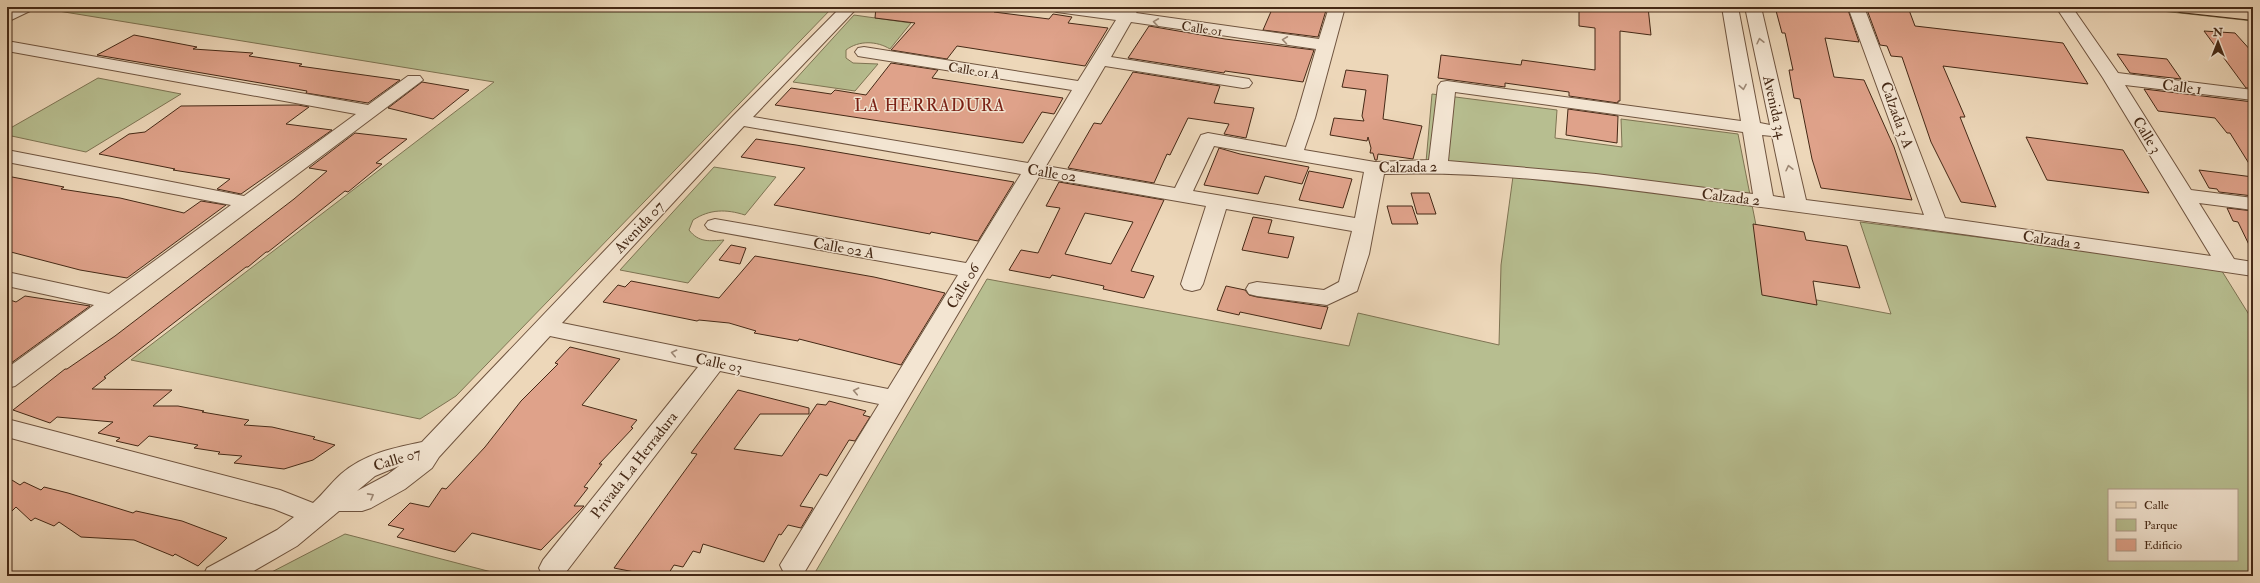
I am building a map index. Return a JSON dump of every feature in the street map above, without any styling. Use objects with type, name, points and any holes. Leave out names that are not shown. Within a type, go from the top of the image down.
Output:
[{"type":"main road","points":[[2180,7],[2253,15]]},
{"type":"street","points":[[7,17],[26,7]]},
{"type":"street","name":"Avenida 07","points":[[430,450],[740,120],[850,7]]},
{"type":"street","name":"Calle 01","points":[[1057,7],[1129,12],[1324,45]]},
{"type":"street","points":[[1293,153],[1300,137],[1324,45],[1337,7]]},
{"type":"street","name":"Calzada 3 A","points":[[1856,7],[1937,223]]},
{"type":"street","name":"Calle 3","points":[[2064,7],[2112,78],[2227,265]]},
{"type":"street","name":"Calle 06","points":[[794,565],[1129,12]]},
{"type":"street","points":[[1730,12],[1754,13]]},
{"type":"street","name":"Avenida 34","points":[[1730,12],[1764,201]]},
{"type":"street","name":"Avenida 34","points":[[1754,13],[1797,206]]},
{"type":"street","points":[[7,46],[370,111]]},
{"type":"street","name":"Calle 01 A","points":[[864,52],[1084,87]]},
{"type":"street","points":[[1100,60],[1243,83]]},
{"type":"street","name":"Calle 1","points":[[2112,78],[2253,95]]},
{"type":"street","points":[[7,380],[114,302],[246,202],[414,80]]},
{"type":"street","points":[[1438,166],[1447,86],[1781,132]]},
{"type":"street","name":"Calle 02","points":[[740,120],[1363,226]]},
{"type":"street","name":"Calzada 2","points":[[1182,194],[1208,139],[1375,168],[1438,166],[1596,180],[1937,223],[2253,269]]},
{"type":"street","points":[[7,156],[246,202]]},
{"type":"street","points":[[1257,289],[1327,298],[1349,286],[1375,168]]},
{"type":"street","points":[[2184,195],[2253,204]]},
{"type":"street","points":[[1192,284],[1218,201]]},
{"type":"street","name":"Calle 02 A","points":[[715,225],[972,271]]},
{"type":"street","points":[[7,279],[114,302]]},
{"type":"street","name":"Calle 03","points":[[544,327],[895,399]]},
{"type":"street","name":"Privada La Herradura","points":[[553,568],[715,362]]},
{"type":"street","points":[[7,428],[280,500],[324,508]]},
{"type":"street","name":"Calle 07","points":[[324,508],[362,501],[396,482],[414,469],[423,461],[430,450]]},
{"type":"street","points":[[217,576],[235,568],[287,538],[324,508]]},
{"type":"green space","points":[[49,7],[833,7],[456,396],[420,419],[131,360],[494,82],[46,9]]},
{"type":"green space","points":[[2125,7],[2253,7],[2253,21]]},
{"type":"green space","points":[[854,15],[911,23],[890,49],[879,44],[862,43],[846,50],[846,58],[853,63],[878,64],[855,91],[793,82]]},
{"type":"green space","points":[[98,78],[181,94],[86,152],[7,135],[7,130]]},
{"type":"green space","points":[[1432,94],[1557,110],[1555,138],[1622,147],[1621,119],[1738,134],[1769,291],[1891,314],[1860,222],[2220,268],[2253,321],[2253,576],[813,576],[987,279],[1349,346],[1358,313],[1499,345],[1501,265],[1514,169],[1426,162]]},
{"type":"green space","points":[[714,167],[776,177],[745,215],[718,211],[699,216],[693,220],[689,230],[697,237],[714,241],[724,240],[688,283],[620,270]]},
{"type":"green space","points":[[345,534],[507,576],[264,576]]},
{"type":"building","points":[[876,7],[998,7],[994,12],[1049,19],[1053,14],[1072,17],[1068,23],[1108,28],[1085,66],[957,46],[947,59],[891,50],[915,23],[875,18]]},
{"type":"building","points":[[1273,7],[1327,7],[1318,37],[1263,30]]},
{"type":"building","points":[[1579,7],[1648,7],[1651,35],[1620,31],[1620,101],[1618,101],[1618,103],[1569,96],[1569,92],[1505,83],[1505,87],[1438,78],[1441,55],[1521,65],[1522,60],[1595,70],[1595,28],[1579,26]]},
{"type":"building","points":[[1775,7],[1847,7],[1859,42],[1825,38],[1834,77],[1864,80],[1894,147],[1912,200],[1821,188],[1812,159],[1800,99],[1794,98],[1789,70],[1793,70],[1785,33],[1782,33]]},
{"type":"building","points":[[1866,7],[1904,7],[1905,9],[1909,10],[1915,26],[2063,43],[2088,84],[1943,66],[1965,117],[1960,117],[1996,207],[1961,202],[1931,142],[1902,57],[1891,56],[1887,46],[1880,45]]},
{"type":"building","points":[[1149,26],[1225,39],[1314,50],[1303,82],[1225,71],[1224,73],[1128,58]]},
{"type":"building","points":[[2204,31],[2235,33],[2253,53],[2253,88],[2246,88]]},
{"type":"building","points":[[134,35],[197,47],[193,49],[253,53],[249,56],[302,64],[299,66],[400,80],[368,103],[97,55]]},
{"type":"building","points":[[2117,54],[2167,59],[2181,79],[2130,73]]},
{"type":"building","points":[[891,63],[938,70],[932,78],[1063,98],[1054,114],[1042,112],[1023,143],[775,105],[791,88],[831,94],[835,90],[866,95]]},
{"type":"building","points":[[1346,70],[1388,75],[1383,119],[1422,126],[1413,159],[1378,154],[1377,160],[1375,160],[1373,153],[1370,153],[1371,148],[1368,137],[1367,141],[1330,135],[1334,118],[1364,121],[1362,116],[1366,90],[1342,87]]},
{"type":"building","points":[[1133,72],[1220,86],[1214,103],[1254,108],[1246,138],[1224,134],[1229,124],[1188,118],[1170,155],[1167,154],[1154,183],[1068,168],[1094,123],[1101,124]]},
{"type":"building","points":[[422,82],[469,90],[433,119],[388,108]]},
{"type":"building","points":[[2144,89],[2253,102],[2253,170],[2230,133],[2227,133],[2215,118],[2158,111]]},
{"type":"building","points":[[298,105],[309,107],[286,124],[332,130],[241,194],[217,189],[230,179],[173,170],[175,169],[99,154],[129,134],[145,132],[181,106]]},
{"type":"building","points":[[1568,109],[1618,116],[1617,143],[1566,135]]},
{"type":"building","points":[[355,133],[407,139],[376,163],[382,164],[348,192],[345,191],[268,252],[246,267],[104,377],[106,378],[92,389],[172,390],[153,406],[178,406],[204,411],[202,412],[249,420],[244,425],[272,427],[315,437],[313,439],[335,445],[313,460],[284,469],[234,463],[242,456],[218,454],[220,452],[194,448],[198,445],[149,436],[138,446],[116,441],[120,438],[98,433],[113,422],[57,417],[50,423],[13,410],[65,369],[115,336],[294,199],[327,171],[309,168]]},
{"type":"building","points":[[2026,137],[2123,150],[2149,193],[2047,180]]},
{"type":"building","points":[[756,139],[1014,182],[978,241],[931,232],[930,234],[774,205],[805,168],[741,157]]},
{"type":"building","points":[[1219,148],[1240,154],[1309,167],[1302,184],[1265,176],[1258,194],[1204,185]]},
{"type":"building","points":[[2199,170],[2253,177],[2253,196],[2219,192],[2217,189],[2209,188]]},
{"type":"building","points":[[1309,171],[1352,179],[1343,208],[1299,200]]},
{"type":"building","points":[[7,176],[64,187],[61,189],[120,198],[184,213],[201,201],[226,205],[127,278],[80,270],[7,251]]},
{"type":"building","points":[[1059,182],[1164,200],[1131,271],[1154,276],[1144,298],[1103,289],[1104,286],[1052,275],[1050,278],[1009,270],[1021,250],[1038,253],[1060,208],[1046,206]],"holes":[[[1085,213],[1133,222],[1111,264],[1065,254]]]},
{"type":"building","points":[[1411,193],[1429,193],[1436,214],[1417,214]]},
{"type":"building","points":[[1387,206],[1412,206],[1418,224],[1392,224]]},
{"type":"building","points":[[2227,208],[2253,211],[2253,253],[2238,222],[2233,221]]},
{"type":"building","points":[[1253,217],[1272,220],[1268,233],[1294,237],[1288,258],[1242,250]]},
{"type":"building","points":[[1753,224],[1804,232],[1806,240],[1847,246],[1860,288],[1813,281],[1817,305],[1762,295]]},
{"type":"building","points":[[731,245],[746,248],[740,264],[719,260]]},
{"type":"building","points":[[755,256],[874,277],[945,293],[901,365],[799,339],[798,341],[754,333],[756,331],[729,323],[697,321],[603,302],[618,285],[625,287],[631,281],[719,298]]},
{"type":"building","points":[[1226,286],[1245,290],[1249,295],[1257,297],[1328,307],[1321,329],[1240,312],[1239,315],[1217,310]]},
{"type":"building","points":[[25,296],[90,306],[7,366],[7,299],[16,302]]},
{"type":"building","points":[[570,347],[620,359],[582,405],[637,420],[631,427],[633,428],[599,464],[602,464],[584,487],[588,488],[574,506],[584,506],[541,550],[472,533],[455,552],[397,537],[404,529],[388,525],[410,503],[429,507],[442,488],[446,489],[485,447],[521,401],[558,364],[555,363]]},
{"type":"building","points":[[738,390],[809,408],[809,414],[760,414],[734,449],[782,456],[817,404],[826,405],[829,401],[866,411],[863,415],[870,417],[855,441],[849,440],[827,476],[820,474],[800,506],[813,508],[801,528],[788,525],[781,535],[779,534],[764,562],[703,544],[700,553],[693,551],[683,567],[674,565],[667,576],[655,576],[614,568],[697,454],[691,453]]},
{"type":"building","points":[[7,477],[20,485],[24,482],[41,490],[44,487],[68,493],[133,513],[136,511],[182,521],[227,538],[198,566],[175,554],[173,556],[134,540],[81,537],[59,522],[54,526],[35,518],[31,521],[16,507],[7,516]]},
{"type":"district","name":"LA HERRADURA","points":[[930,105]]}]
